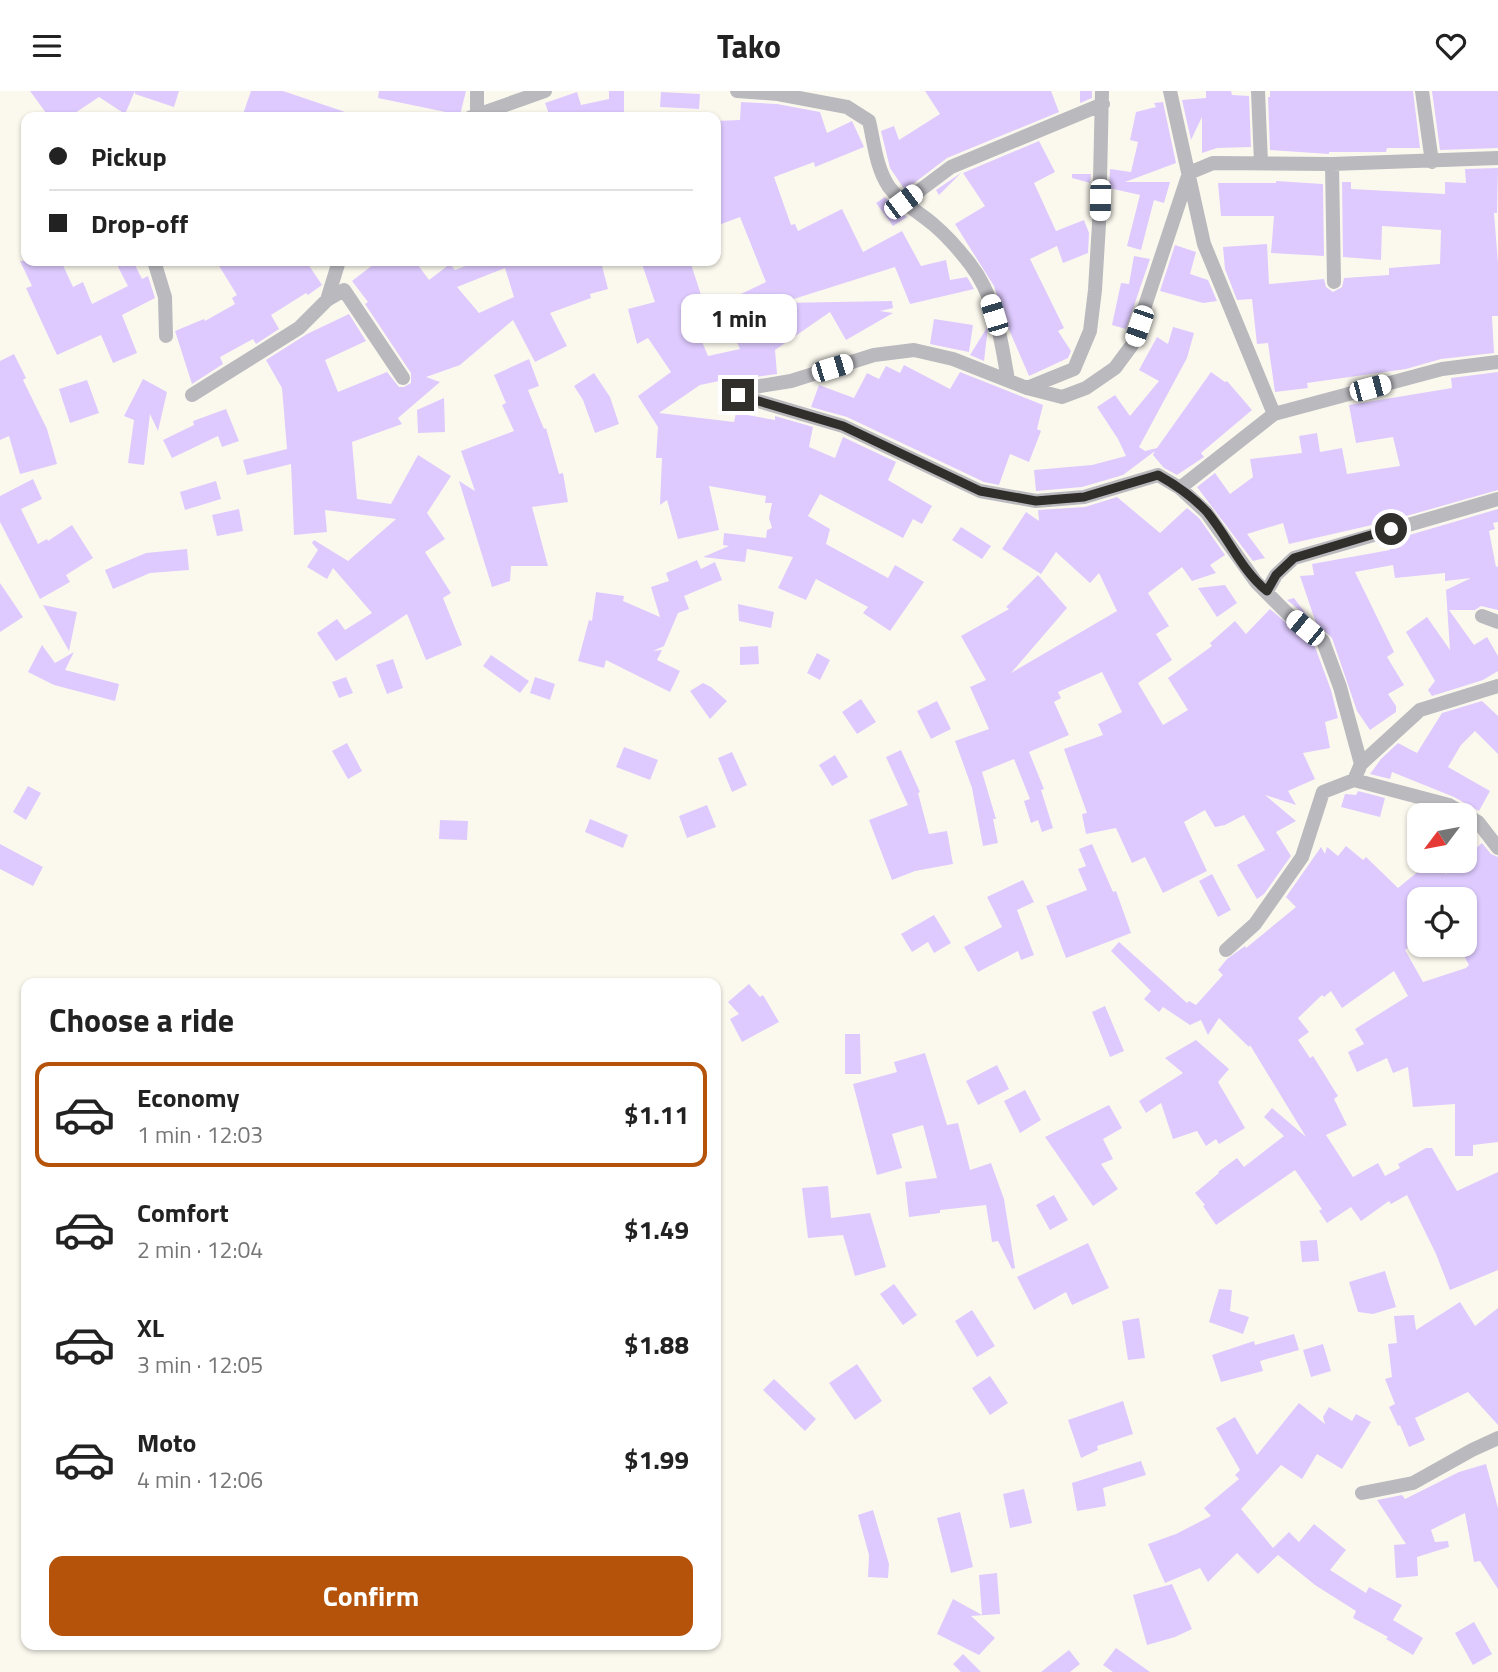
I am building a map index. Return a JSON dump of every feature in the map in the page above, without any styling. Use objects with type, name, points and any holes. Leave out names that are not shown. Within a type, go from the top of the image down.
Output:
[{"type":"street","points":[[474,112],[477,91]]},
{"type":"street","points":[[504,104],[512,91]]},
{"type":"street","points":[[482,112],[545,91]]},
{"type":"street","points":[[737,91],[778,94],[847,107],[869,121],[876,154],[888,185],[903,202],[935,225],[972,266],[988,296],[1000,333],[1008,380]]},
{"type":"street","points":[[1170,91],[1204,244],[1274,414]]},
{"type":"street","points":[[1258,91],[1261,163]]},
{"type":"street","points":[[1422,91],[1432,162]]},
{"type":"street","points":[[903,202],[951,167],[1102,97],[1099,224],[1090,331],[1074,369],[1027,388]]},
{"type":"street","points":[[1361,764],[1323,642],[1288,614],[1255,582],[1206,512],[1180,488],[1158,475],[1084,497],[1036,501],[980,491],[843,426],[738,395],[748,388],[791,381],[874,355],[914,350],[953,359],[1027,388],[1062,397],[1086,388],[1115,368],[1132,345],[1189,173],[1213,163],[1332,164],[1498,158]]},
{"type":"street","points":[[1332,164],[1334,282]]},
{"type":"street","points":[[156,266],[165,297],[166,336]]},
{"type":"street","points":[[327,300],[337,266]]},
{"type":"street","points":[[192,395],[299,328],[327,300],[344,290],[403,377]]},
{"type":"street","points":[[1180,488],[1274,414],[1442,369],[1498,362]]},
{"type":"street","points":[[1267,591],[1276,575],[1294,558],[1498,499]]},
{"type":"street","points":[[1482,616],[1498,622]]},
{"type":"street","points":[[1354,780],[1361,764],[1420,710],[1498,686]]},
{"type":"street","points":[[1226,950],[1255,924],[1302,857],[1323,792],[1354,780],[1449,806],[1478,822],[1498,848]]},
{"type":"street","points":[[1362,1493],[1413,1483],[1498,1438]]},
{"type":"building","points":[[30,91],[135,91],[126,112],[99,97],[76,112],[45,112]]},
{"type":"building","points":[[135,91],[179,91],[174,107],[135,94]]},
{"type":"building","points":[[251,91],[283,91],[345,112],[244,112]]},
{"type":"building","points":[[379,91],[466,91],[461,112],[446,112],[378,98]]},
{"type":"building","points":[[609,91],[624,91],[624,112],[548,112],[545,103],[577,92],[581,105],[609,99]]},
{"type":"building","points":[[925,91],[1051,91],[1059,112],[947,158],[905,190],[890,168],[881,131],[894,126],[899,140],[940,114]]},
{"type":"building","points":[[1080,91],[1092,91],[1092,98],[1080,103]]},
{"type":"building","points":[[1206,91],[1231,91],[1232,95],[1249,96],[1251,147],[1217,148],[1202,153],[1202,117],[1191,140],[1182,100],[1206,98]]},
{"type":"building","points":[[1270,91],[1413,91],[1420,148],[1387,148],[1386,152],[1329,154],[1270,150]]},
{"type":"building","points":[[1432,91],[1498,91],[1498,148],[1440,150]]},
{"type":"building","points":[[661,92],[700,94],[699,109],[660,107]]},
{"type":"building","points":[[741,102],[777,104],[820,112],[827,133],[852,121],[864,147],[815,167],[814,162],[774,177],[791,225],[795,224],[798,231],[842,209],[863,252],[902,231],[921,266],[946,260],[950,280],[967,277],[974,289],[910,304],[895,267],[781,303],[892,301],[893,308],[880,311],[893,313],[846,340],[830,312],[775,350],[777,374],[748,378],[748,375],[700,385],[659,413],[734,422],[736,413],[775,420],[775,416],[813,427],[809,447],[835,458],[843,437],[896,462],[888,480],[932,506],[922,524],[913,519],[903,538],[820,494],[808,516],[830,529],[826,544],[888,578],[895,565],[924,582],[890,631],[863,613],[868,607],[816,579],[806,600],[778,588],[793,557],[747,549],[745,562],[703,557],[729,546],[723,545],[724,533],[766,538],[767,530],[772,528],[769,518],[772,503],[765,503],[766,496],[709,486],[719,530],[678,539],[667,500],[660,505],[662,458],[656,458],[658,427],[638,396],[671,372],[648,338],[637,344],[628,309],[655,302],[643,266],[692,266],[701,295],[685,301],[708,356],[740,349],[720,304],[766,282],[740,217],[721,224],[721,121],[740,120]]},
{"type":"building","points":[[1163,102],[1176,163],[1125,182],[1170,182],[1164,203],[1154,200],[1141,250],[1127,246],[1140,195],[1109,188],[1110,169],[1131,172],[1138,142],[1130,140],[1136,112],[1156,107],[1154,103]]},
{"type":"building","points":[[1039,141],[1055,172],[1034,183],[1056,231],[1084,220],[1089,233],[1088,253],[1063,263],[1057,246],[1030,259],[1064,328],[1058,331],[1071,351],[1068,358],[1029,376],[994,286],[955,224],[985,206],[963,173]]},
{"type":"building","points":[[1498,168],[1497,213],[1494,213],[1498,316],[1492,316],[1494,353],[1441,359],[1406,369],[1307,383],[1308,388],[1275,392],[1268,343],[1257,344],[1252,299],[1237,300],[1225,269],[1223,247],[1267,244],[1269,284],[1324,279],[1326,287],[1333,292],[1342,287],[1344,278],[1389,275],[1389,268],[1440,264],[1441,230],[1382,226],[1381,260],[1343,257],[1342,182],[1351,182],[1351,189],[1445,194],[1445,182],[1466,183],[1465,169]]},
{"type":"building","points":[[961,173],[939,195],[936,190]]},
{"type":"building","points":[[1072,174],[1091,174],[1090,183],[1072,178]]},
{"type":"building","points":[[1276,181],[1323,184],[1324,256],[1271,253],[1274,216],[1221,216],[1218,183]]},
{"type":"building","points":[[885,197],[907,217],[893,226],[876,203]]},
{"type":"building","points":[[1175,245],[1196,252],[1190,274],[1208,280],[1217,301],[1203,303],[1160,291]]},
{"type":"building","points":[[1134,256],[1150,259],[1126,329],[1112,325],[1121,283],[1129,284]]},
{"type":"building","points":[[22,266],[63,266],[73,287],[83,282],[92,304],[128,286],[118,266],[136,266],[142,279],[148,276],[155,298],[122,315],[137,353],[113,363],[101,335],[57,355],[26,288],[32,286]]},
{"type":"building","points":[[219,266],[309,266],[322,285],[271,315],[279,329],[256,344],[253,339],[220,357],[223,364],[192,384],[175,331],[204,319],[205,321],[235,304],[232,298],[237,295]]},
{"type":"building","points":[[372,266],[419,266],[429,280],[447,266],[455,270],[466,266],[602,266],[608,289],[590,294],[591,298],[550,313],[567,346],[535,362],[513,320],[460,365],[426,377],[440,382],[398,418],[402,424],[352,442],[357,499],[391,504],[418,455],[451,476],[427,513],[445,539],[425,552],[451,593],[443,598],[462,645],[426,660],[407,614],[336,661],[317,633],[337,619],[345,630],[372,613],[333,568],[327,579],[307,567],[318,550],[312,543],[314,540],[348,561],[396,519],[325,510],[327,532],[294,535],[291,464],[247,475],[243,460],[287,449],[282,388],[266,360],[307,334],[349,314],[366,341],[325,360],[338,392],[387,372],[399,387],[411,383],[411,373],[365,304],[368,302],[352,281]],"holes":[[[505,268],[514,297],[479,313],[457,287]]]},
{"type":"building","points":[[934,319],[973,325],[969,352],[930,344]]},
{"type":"building","points":[[988,327],[984,361],[970,355]]},
{"type":"building","points":[[1173,327],[1194,333],[1187,358],[1139,447],[1145,451],[1157,448],[1211,372],[1227,381],[1252,410],[1201,453],[1204,457],[1177,475],[1164,468],[1153,455],[1155,451],[1123,475],[1082,487],[1036,491],[1034,470],[1092,465],[1126,456],[1097,407],[1115,395],[1130,416],[1159,381],[1139,370],[1157,337],[1168,344]]},
{"type":"building","points":[[14,354],[26,378],[23,380],[47,429],[57,464],[20,474],[9,436],[0,440],[0,361]]},
{"type":"building","points":[[529,359],[539,386],[528,390],[544,429],[546,428],[559,474],[563,473],[568,502],[532,507],[548,566],[511,566],[510,581],[492,587],[459,481],[475,491],[461,451],[514,431],[502,405],[506,403],[494,375]]},
{"type":"building","points":[[904,365],[950,389],[960,372],[1043,405],[1037,429],[1041,431],[1029,462],[1010,454],[999,485],[984,482],[847,417],[811,407],[819,385],[854,398],[867,373],[879,379],[886,366],[900,373]]},
{"type":"building","points":[[1498,372],[1498,490],[1385,522],[1289,544],[1283,523],[1247,534],[1265,558],[1253,561],[1197,487],[1215,473],[1230,494],[1253,477],[1250,459],[1302,453],[1299,436],[1317,433],[1320,452],[1342,448],[1347,474],[1400,466],[1393,437],[1356,443],[1349,405],[1452,388],[1451,378]]},
{"type":"building","points":[[594,373],[610,397],[619,424],[595,433],[583,400],[574,386]]},
{"type":"building","points":[[143,379],[167,392],[158,431],[150,414],[144,465],[128,463],[134,420],[124,416]]},
{"type":"building","points":[[87,380],[99,413],[70,423],[59,389]]},
{"type":"building","points":[[444,398],[445,432],[418,433],[417,410]]},
{"type":"building","points":[[226,409],[239,441],[222,447],[218,436],[172,458],[163,440],[194,425],[193,421]]},
{"type":"building","points":[[33,479],[42,499],[21,509],[38,544],[47,539],[48,541],[72,525],[93,558],[66,575],[70,582],[40,599],[0,522],[0,496]]},
{"type":"building","points":[[216,481],[221,499],[185,510],[180,492]]},
{"type":"building","points":[[1117,497],[1160,533],[1187,508],[1199,518],[1225,555],[1210,565],[1216,573],[1192,581],[1182,567],[1148,593],[1169,626],[1156,634],[1172,660],[1138,683],[1163,725],[1188,710],[1168,678],[1212,646],[1210,643],[1235,621],[1246,634],[1270,609],[1315,647],[1331,690],[1338,718],[1325,722],[1330,748],[1303,753],[1315,779],[1288,791],[1296,805],[1265,795],[1296,821],[1276,832],[1291,856],[1264,894],[1257,899],[1237,865],[1265,850],[1244,815],[1215,827],[1205,810],[1184,822],[1207,871],[1163,893],[1145,857],[1132,863],[1116,828],[1086,834],[1082,814],[1087,813],[1064,749],[1103,735],[1098,724],[1122,712],[1102,672],[1058,692],[1061,698],[1054,702],[1069,735],[1029,752],[1044,789],[1041,790],[1053,828],[1042,832],[1038,820],[1031,823],[1024,801],[1030,799],[1014,759],[982,772],[996,819],[993,819],[998,843],[983,846],[972,788],[955,741],[989,729],[970,687],[986,680],[961,636],[1009,609],[1006,607],[1038,575],[1067,608],[1011,673],[1117,611],[1099,573],[1090,583],[1056,552],[1041,574],[1002,549],[1026,512],[1039,521],[1038,510],[1085,507]]},
{"type":"building","points":[[239,509],[243,531],[217,536],[212,515]]},
{"type":"building","points":[[1498,509],[1498,522],[1493,523],[1495,529],[1489,531],[1496,567],[1498,566],[1498,610],[1481,606],[1475,610],[1449,610],[1474,645],[1487,637],[1498,656],[1498,671],[1483,680],[1432,696],[1428,690],[1435,681],[1406,632],[1427,617],[1450,650],[1446,590],[1471,578],[1445,581],[1445,573],[1395,578],[1393,565],[1355,572],[1394,652],[1387,657],[1404,685],[1388,694],[1396,706],[1396,712],[1370,730],[1357,711],[1332,638],[1316,623],[1300,576],[1314,575],[1312,564],[1390,550],[1389,541]]},
{"type":"building","points":[[961,527],[991,546],[982,559],[952,540]]},
{"type":"building","points":[[187,549],[189,570],[150,573],[113,589],[105,570],[146,553]]},
{"type":"building","points":[[697,560],[701,569],[715,562],[722,580],[684,596],[689,609],[678,613],[664,646],[653,651],[662,650],[657,660],[680,671],[670,692],[606,660],[604,668],[578,661],[589,620],[592,621],[596,592],[624,596],[623,601],[660,617],[651,587],[669,581],[666,573]]},
{"type":"building","points":[[0,583],[23,617],[0,632]]},
{"type":"building","points":[[1225,585],[1237,603],[1217,617],[1198,588]]},
{"type":"building","points":[[1294,598],[1309,618],[1287,600]]},
{"type":"building","points":[[738,604],[774,612],[771,628],[739,621]]},
{"type":"building","points":[[43,605],[77,612],[69,651]]},
{"type":"building","points":[[42,645],[55,663],[74,652],[65,670],[119,684],[115,701],[54,685],[28,672]]},
{"type":"building","points":[[758,646],[759,664],[740,665],[740,647]]},
{"type":"building","points":[[817,653],[830,660],[820,680],[807,673]]},
{"type":"building","points":[[491,655],[529,681],[520,693],[483,666]]},
{"type":"building","points":[[393,659],[403,688],[387,694],[376,665]]},
{"type":"building","points":[[346,677],[353,693],[339,698],[332,682]]},
{"type":"building","points":[[535,677],[555,684],[550,700],[530,693]]},
{"type":"building","points":[[703,683],[727,701],[710,719],[690,691]]},
{"type":"building","points":[[861,699],[876,722],[857,734],[842,712]]},
{"type":"building","points":[[937,701],[951,729],[931,739],[917,711]]},
{"type":"building","points":[[1482,701],[1498,716],[1498,754],[1475,731],[1461,745],[1448,767],[1490,791],[1479,811],[1477,803],[1465,803],[1392,772],[1390,779],[1370,774],[1398,743],[1417,753],[1442,713]]},
{"type":"building","points":[[347,743],[362,771],[348,779],[332,751]]},
{"type":"building","points":[[624,747],[658,760],[650,780],[616,767]]},
{"type":"building","points":[[901,750],[920,792],[918,793],[929,834],[947,831],[953,864],[915,871],[892,880],[869,820],[908,805],[886,757]]},
{"type":"building","points":[[732,752],[747,785],[732,792],[718,758]]},
{"type":"building","points":[[835,755],[848,777],[832,786],[819,765]]},
{"type":"building","points":[[28,786],[41,793],[26,820],[13,812]]},
{"type":"building","points":[[1358,791],[1385,798],[1380,817],[1341,807],[1345,794],[1356,795]]},
{"type":"building","points":[[707,805],[716,827],[687,838],[679,816]]},
{"type":"building","points":[[590,819],[628,835],[623,848],[585,832]]},
{"type":"building","points":[[440,820],[468,821],[467,840],[439,839]]},
{"type":"building","points":[[1482,843],[1491,854],[1498,857],[1498,1142],[1473,1145],[1473,1156],[1455,1156],[1455,1104],[1413,1107],[1408,1067],[1393,1073],[1387,1058],[1357,1072],[1348,1052],[1364,1044],[1355,1029],[1408,996],[1394,971],[1342,1008],[1331,991],[1324,997],[1322,995],[1298,1018],[1309,1032],[1298,1040],[1310,1058],[1313,1056],[1338,1096],[1334,1099],[1347,1125],[1326,1135],[1353,1177],[1378,1163],[1385,1176],[1400,1168],[1398,1164],[1426,1148],[1432,1148],[1457,1191],[1498,1172],[1498,1270],[1450,1290],[1407,1195],[1391,1204],[1389,1201],[1361,1221],[1351,1207],[1327,1223],[1319,1211],[1322,1209],[1295,1170],[1216,1225],[1195,1193],[1237,1158],[1244,1167],[1284,1136],[1264,1117],[1272,1108],[1306,1137],[1250,1045],[1249,1047],[1219,1018],[1208,1035],[1201,1020],[1190,1025],[1163,1007],[1159,1012],[1144,999],[1151,991],[1111,951],[1119,942],[1187,1003],[1189,1001],[1196,1005],[1223,975],[1218,970],[1227,959],[1245,946],[1246,948],[1296,907],[1286,897],[1321,847],[1325,854],[1327,847],[1338,856],[1346,846],[1363,860],[1366,857],[1398,888],[1416,873],[1477,873],[1477,847]]},
{"type":"building","points":[[0,844],[43,867],[33,886],[0,869]]},
{"type":"building","points":[[1092,844],[1113,892],[1116,891],[1131,933],[1066,958],[1046,906],[1087,890],[1078,869],[1086,866],[1079,849]]},
{"type":"building","points":[[1212,874],[1231,910],[1218,917],[1199,881]]},
{"type":"building","points":[[1023,880],[1034,902],[1017,910],[1034,955],[1021,960],[1018,951],[978,972],[964,947],[1002,927],[987,897]]},
{"type":"building","points":[[934,915],[951,943],[934,953],[928,942],[912,952],[901,934]]},
{"type":"building","points":[[749,984],[760,997],[763,995],[779,1022],[742,1042],[730,1019],[739,1014],[728,1002]]},
{"type":"building","points":[[1105,1006],[1124,1051],[1110,1057],[1092,1012]]},
{"type":"building","points":[[845,1034],[860,1034],[861,1074],[845,1074]]},
{"type":"building","points":[[1196,1040],[1229,1069],[1218,1082],[1245,1128],[1219,1144],[1216,1139],[1206,1146],[1197,1131],[1173,1139],[1161,1103],[1146,1113],[1139,1101],[1183,1073],[1165,1058]]},
{"type":"building","points":[[925,1053],[947,1125],[958,1123],[970,1170],[991,1163],[1004,1199],[1015,1268],[1012,1269],[998,1241],[992,1242],[986,1205],[940,1210],[940,1213],[909,1217],[905,1182],[937,1178],[923,1125],[892,1134],[902,1168],[877,1175],[853,1084],[897,1072],[894,1062]]},
{"type":"building","points":[[997,1065],[1009,1089],[978,1105],[966,1081]]},
{"type":"building","points":[[1025,1090],[1041,1120],[1020,1133],[1004,1101]]},
{"type":"building","points":[[1109,1105],[1122,1128],[1103,1139],[1113,1159],[1101,1164],[1118,1189],[1093,1206],[1045,1137]]},
{"type":"building","points":[[828,1186],[831,1218],[870,1213],[886,1267],[855,1276],[843,1235],[808,1238],[802,1188]]},
{"type":"building","points":[[1054,1195],[1068,1220],[1050,1230],[1036,1205]]},
{"type":"building","points":[[1317,1240],[1319,1261],[1302,1262],[1300,1241]]},
{"type":"building","points":[[1088,1243],[1109,1288],[1072,1305],[1066,1292],[1034,1310],[1017,1277]]},
{"type":"building","points":[[1385,1271],[1396,1307],[1373,1314],[1358,1312],[1349,1282]]},
{"type":"building","points":[[894,1284],[917,1315],[903,1325],[880,1294]]},
{"type":"building","points":[[1219,1289],[1232,1290],[1230,1311],[1249,1317],[1243,1334],[1209,1322]]},
{"type":"building","points":[[1460,1302],[1475,1326],[1498,1308],[1498,1425],[1468,1392],[1415,1418],[1425,1440],[1409,1447],[1389,1407],[1395,1404],[1385,1379],[1392,1377],[1388,1344],[1397,1343],[1394,1316],[1414,1315],[1416,1330]]},
{"type":"building","points":[[972,1310],[995,1346],[977,1357],[955,1321]]},
{"type":"building","points":[[1139,1318],[1145,1358],[1128,1360],[1122,1321]]},
{"type":"building","points":[[1294,1334],[1299,1350],[1260,1361],[1263,1371],[1221,1382],[1212,1355],[1254,1341],[1255,1345]]},
{"type":"building","points":[[1323,1344],[1331,1371],[1311,1377],[1303,1350]]},
{"type":"building","points":[[857,1364],[882,1401],[855,1420],[829,1383]]},
{"type":"building","points":[[990,1376],[1008,1403],[990,1415],[972,1388]]},
{"type":"building","points":[[774,1379],[816,1419],[805,1431],[763,1390]]},
{"type":"building","points":[[1123,1401],[1133,1434],[1097,1446],[1098,1450],[1081,1458],[1068,1420]]},
{"type":"building","points":[[1299,1403],[1325,1424],[1323,1417],[1329,1407],[1352,1421],[1356,1414],[1371,1422],[1342,1469],[1317,1454],[1302,1479],[1281,1465],[1241,1509],[1273,1548],[1289,1532],[1299,1542],[1314,1524],[1346,1550],[1330,1570],[1366,1593],[1369,1587],[1402,1605],[1393,1620],[1423,1638],[1413,1655],[1386,1639],[1388,1637],[1353,1618],[1356,1611],[1315,1585],[1278,1555],[1258,1574],[1237,1553],[1208,1582],[1200,1568],[1165,1583],[1148,1544],[1176,1534],[1211,1516],[1204,1508],[1239,1479],[1235,1475],[1240,1470],[1216,1428],[1235,1417],[1257,1455]]},
{"type":"building","points":[[1141,1461],[1146,1475],[1103,1488],[1106,1506],[1077,1511],[1072,1483]]},
{"type":"building","points":[[1486,1464],[1498,1508],[1498,1589],[1480,1561],[1474,1562],[1465,1513],[1431,1530],[1435,1542],[1448,1541],[1449,1547],[1417,1557],[1418,1576],[1396,1578],[1394,1545],[1406,1544],[1377,1500],[1402,1495],[1405,1499],[1459,1472]]},
{"type":"building","points":[[1024,1489],[1032,1523],[1010,1528],[1003,1494]]},
{"type":"building","points":[[873,1510],[889,1564],[888,1578],[868,1577],[869,1555],[858,1515]]},
{"type":"building","points":[[960,1512],[973,1567],[951,1573],[937,1518]]},
{"type":"building","points":[[997,1573],[1000,1614],[971,1616],[995,1638],[979,1655],[937,1634],[953,1599],[982,1615],[979,1575]]},
{"type":"building","points":[[1172,1584],[1192,1629],[1147,1645],[1133,1595]]},
{"type":"building","points":[[1474,1622],[1492,1654],[1473,1665],[1455,1633]]},
{"type":"building","points":[[1116,1648],[1150,1672],[1113,1672],[1103,1665]]},
{"type":"building","points":[[1069,1650],[1080,1664],[1070,1672],[1041,1672]]},
{"type":"building","points":[[963,1654],[981,1672],[961,1672],[953,1664]]},
{"type":"route","points":[[738,395],[843,426],[980,491],[1036,501],[1084,497],[1158,475],[1180,488],[1206,512],[1255,582],[1267,591],[1276,575],[1294,558],[1391,529]]}]
